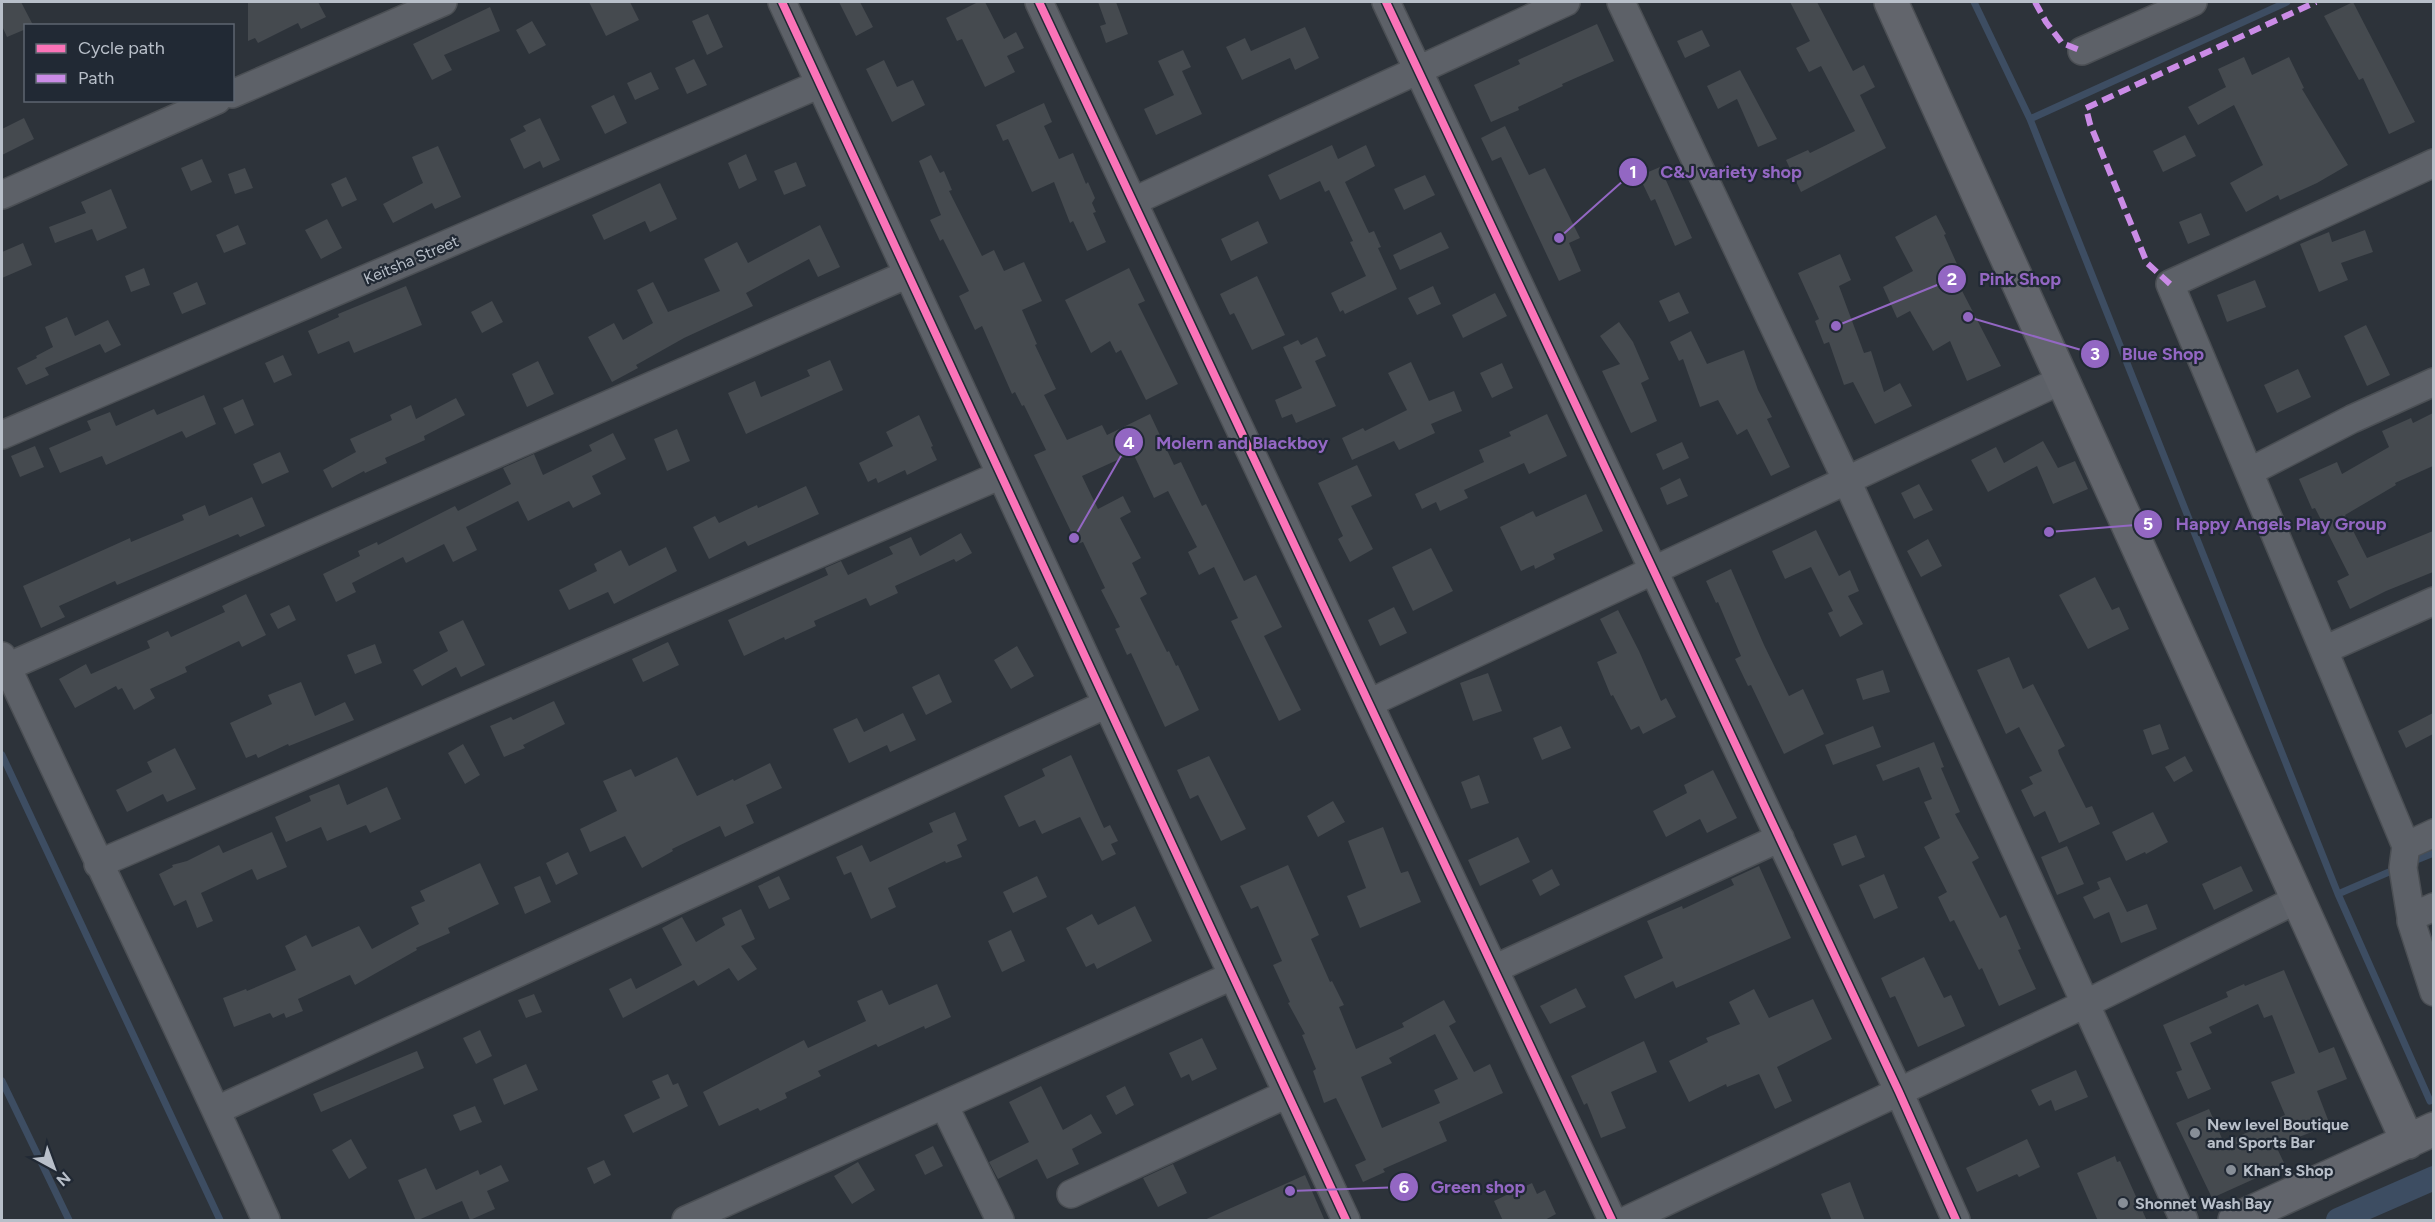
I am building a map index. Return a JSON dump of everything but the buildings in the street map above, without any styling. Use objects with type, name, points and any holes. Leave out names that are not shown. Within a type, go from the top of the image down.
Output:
[{"type":"street","points":[[234,93],[443,2]]},
{"type":"street","points":[[782,2],[1346,1221]]},
{"type":"street","points":[[1040,2],[1612,1221]]},
{"type":"street","points":[[1386,2],[1655,570],[1899,1092],[1956,1221]]},
{"type":"street","points":[[1134,201],[1566,2]]},
{"type":"street","points":[[1621,2],[1847,481],[2184,1221]]},
{"type":"street","points":[[1891,2],[2298,899],[2421,1136],[2235,1221]]},
{"type":"street","points":[[2082,51],[2193,2]]},
{"type":"street","name":"Keitsha Street","points":[[2,435],[820,84]]},
{"type":"street","points":[[2,195],[212,102]]},
{"type":"street","points":[[2433,162],[2170,284],[2406,846],[2403,868],[2418,915],[2433,992]]},
{"type":"street","points":[[266,1221],[217,1110],[98,864],[4,662],[908,274]]},
{"type":"street","points":[[1369,703],[2062,380]]},
{"type":"street","points":[[2249,472],[2352,419],[2433,382]]},
{"type":"street","points":[[98,864],[1001,475]]},
{"type":"street","points":[[2324,650],[2433,601]]},
{"type":"street","points":[[217,1110],[1107,704]]},
{"type":"street","points":[[2406,846],[2433,833]]},
{"type":"street","points":[[1494,969],[1780,838]]},
{"type":"street","points":[[1627,1221],[2085,1004],[2298,899]]},
{"type":"street","points":[[686,1221],[1232,976]]},
{"type":"street","points":[[1071,1194],[1287,1094]]},
{"type":"street","points":[[944,1105],[1000,1221]]},
{"type":"waterway","points":[[1974,2],[2030,119],[2338,894],[2430,1101]]},
{"type":"waterway","points":[[2030,119],[2287,2]]},
{"type":"waterway","points":[[2,755],[220,1220]]},
{"type":"waterway","points":[[2409,863],[2434,853]]},
{"type":"waterway","points":[[2338,894],[2396,869]]},
{"type":"waterway","points":[[2,1081],[69,1220]]},
{"type":"waterway","points":[[2338,1220],[2434,1178]]},
{"type":"marked path","points":[[2035,2],[2046,22],[2062,43],[2082,51]]},
{"type":"marked path","points":[[2170,284],[2147,263],[2090,124],[2086,108],[2316,2]]},
{"type":"cycle path","points":[[782,2],[1346,1220]]},
{"type":"cycle path","points":[[1039,2],[1612,1220]]},
{"type":"cycle path","points":[[1386,2],[1899,1092],[1956,1220]]},
{"type":"place","name":"C&J variety shop","points":[[1559,238]]},
{"type":"place","name":"Blue Shop","points":[[1968,317]]},
{"type":"place","name":"Pink Shop","points":[[1836,326]]},
{"type":"place","name":"Happy Angels Play Group","points":[[2049,532]]},
{"type":"place","name":"Molern and Blackboy","points":[[1074,538]]},
{"type":"place","name":"New level Boutique and Sports Bar","points":[[2195,1133]]},
{"type":"place","name":"Khan's Shop","points":[[2231,1170]]},
{"type":"place","name":"Green shop","points":[[1290,1191]]},
{"type":"place","name":"Shonnet Wash Bay","points":[[2123,1203]]}]
